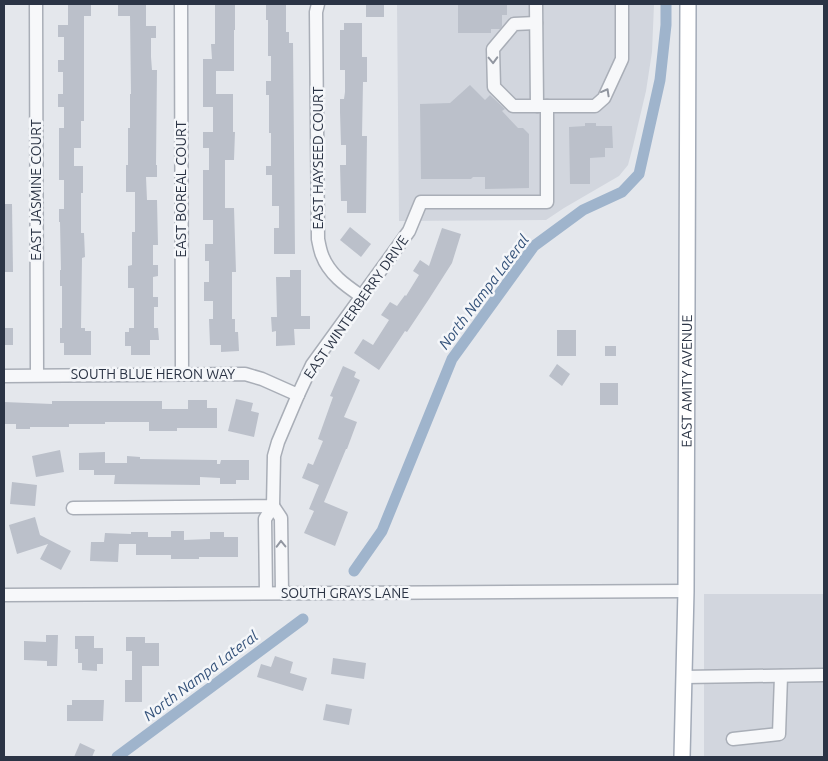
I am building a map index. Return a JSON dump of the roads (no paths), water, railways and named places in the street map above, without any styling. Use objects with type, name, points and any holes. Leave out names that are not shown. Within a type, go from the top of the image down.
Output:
[{"type":"main road","name":"EAST AMITY AVENUE","points":[[682,757],[686,591],[688,4]]},
{"type":"street","name":"EAST JASMINE COURT","points":[[36,4],[37,375]]},
{"type":"street","name":"EAST BOREAL COURT","points":[[181,4],[182,374]]},
{"type":"street","name":"EAST HAYSEED COURT","points":[[318,4],[316,12],[318,239],[322,255],[329,269],[361,296]]},
{"type":"street","points":[[536,4],[542,106]]},
{"type":"street","points":[[536,23],[514,24],[493,49],[494,87],[513,106],[595,106],[604,98],[622,58],[622,4]]},
{"type":"street","name":"EAST WINTERBERRY DRIVE","points":[[266,593],[265,519],[273,506],[274,456],[278,442],[312,365],[409,232],[421,202],[547,202],[542,106]]},
{"type":"street","name":"SOUTH BLUE HERON WAY","points":[[4,376],[245,374],[262,379],[298,395]]},
{"type":"street","name":"EAST WINTERBERRY DRIVE","points":[[273,506],[281,518],[282,593]]},
{"type":"street","points":[[73,508],[273,506]]},
{"type":"street","name":"SOUTH GRAYS LANE","points":[[4,595],[686,591]]},
{"type":"street","points":[[733,739],[779,734],[782,676]]},
{"type":"street","points":[[684,677],[824,676]]},
{"type":"waterway","name":"North Nampa Lateral","points":[[354,571],[382,531],[452,359],[534,246],[583,210],[622,192],[639,174],[660,80],[666,25],[666,4]]},
{"type":"waterway","name":"North Nampa Lateral","points":[[117,757],[303,619]]}]
